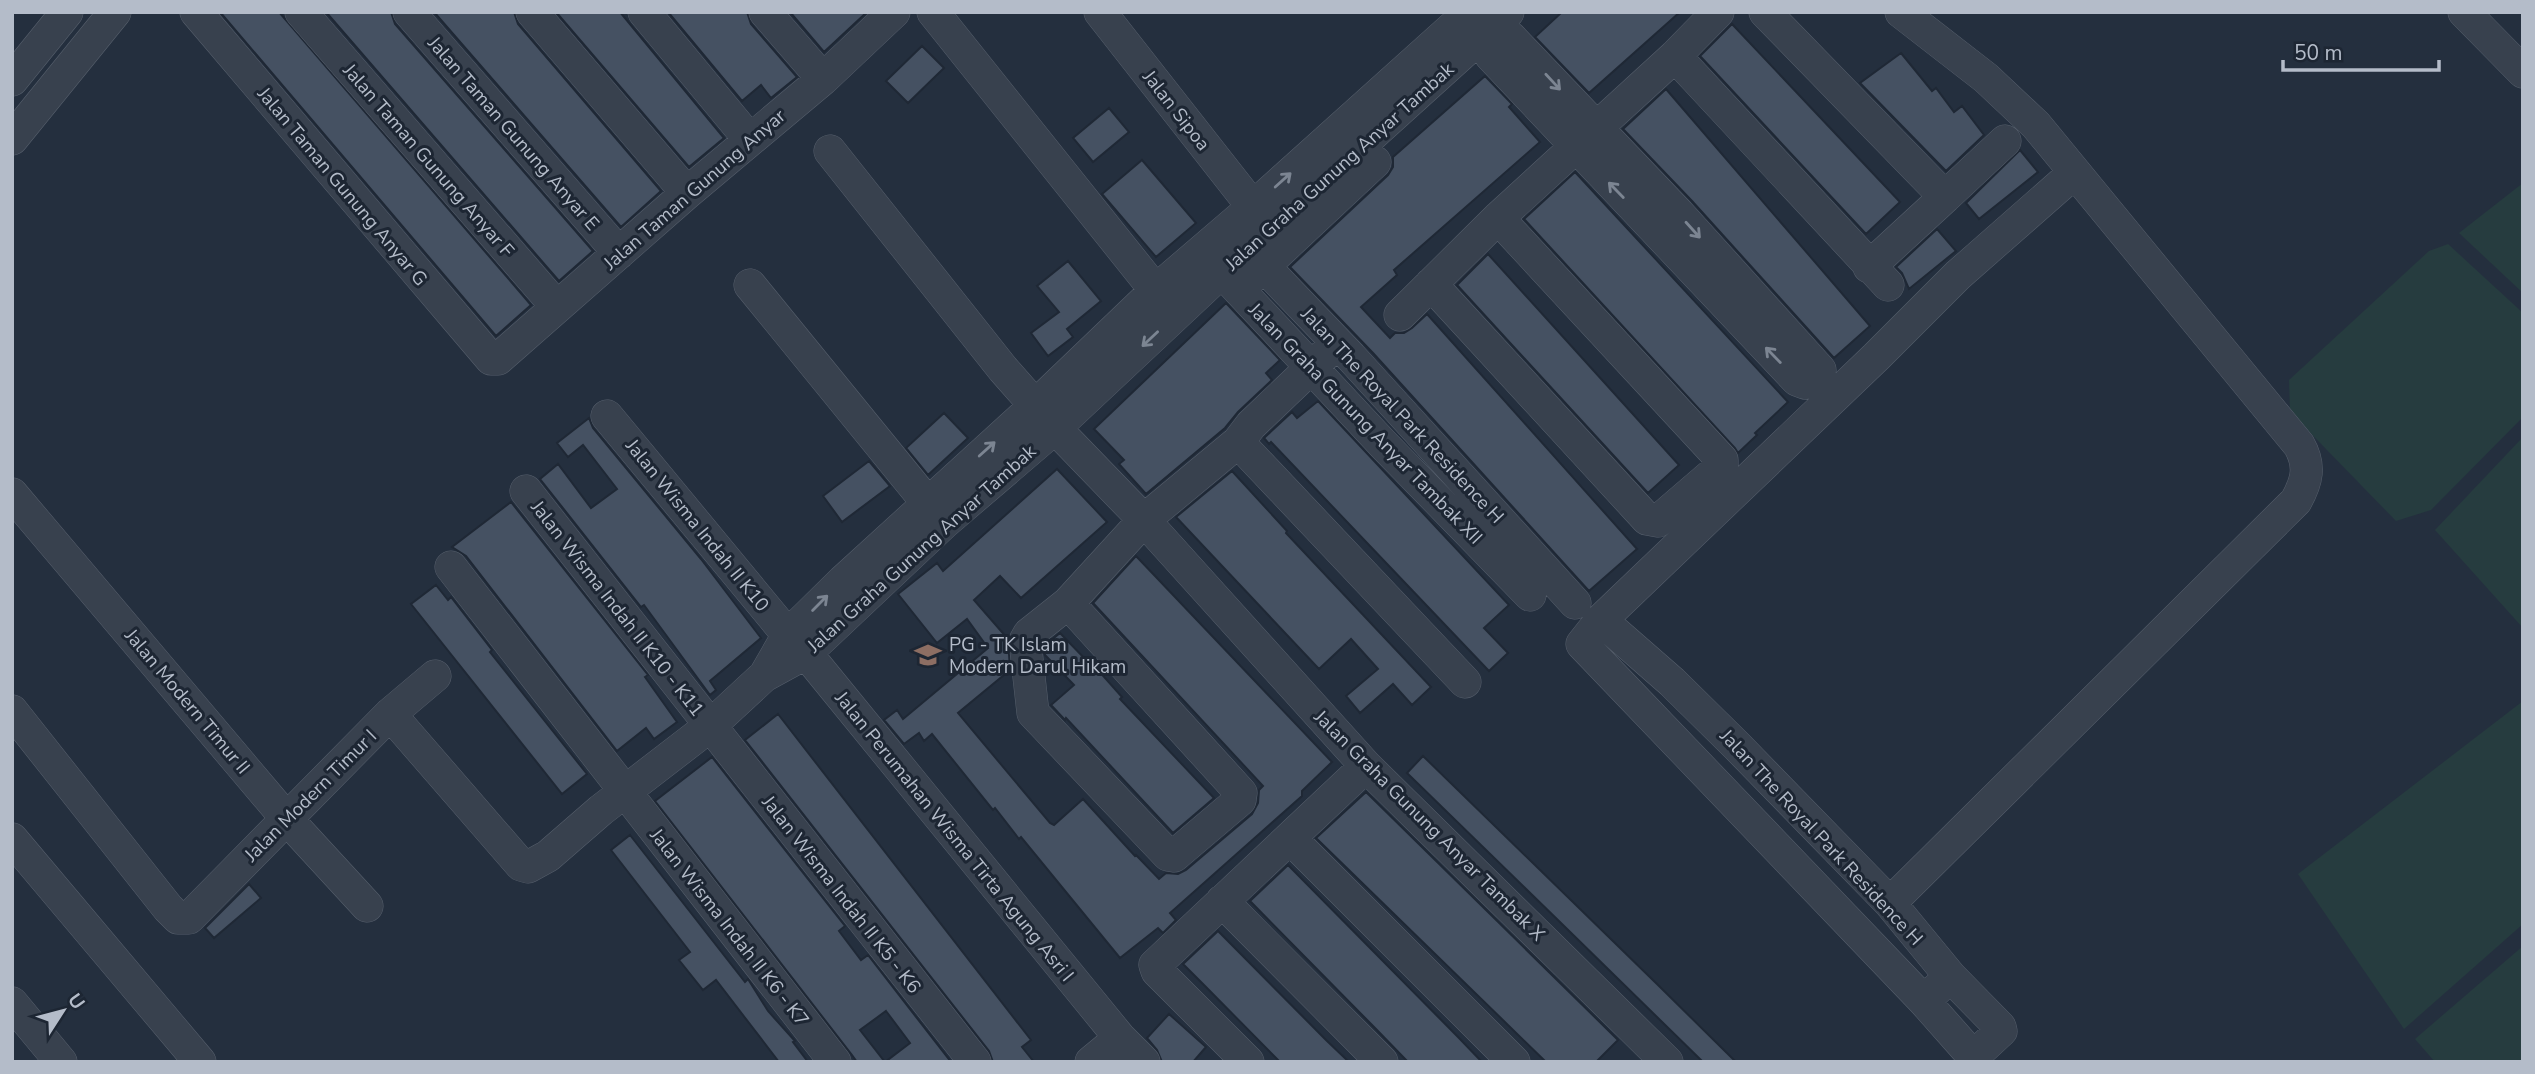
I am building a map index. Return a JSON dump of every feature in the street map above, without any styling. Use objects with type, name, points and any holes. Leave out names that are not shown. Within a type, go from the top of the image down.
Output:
[{"type":"street","points":[[12,80],[67,12]]},
{"type":"street","points":[[12,139],[115,12]]},
{"type":"street","name":"Jalan Taman Gunung Anyar G","points":[[196,12],[491,359]]},
{"type":"street","name":"Jalan Taman Gunung Anyar F","points":[[301,12],[557,307]]},
{"type":"street","name":"Jalan Taman Gunung Anyar E","points":[[409,12],[618,253]]},
{"type":"street","points":[[532,12],[687,193]]},
{"type":"street","points":[[644,12],[750,140]]},
{"type":"street","points":[[765,12],[823,79]]},
{"type":"street","name":"Jalan Taman Gunung Anyar","points":[[491,359],[503,356],[687,193],[823,79],[894,12]]},
{"type":"street","points":[[933,12],[1176,316]]},
{"type":"street","name":"Jalan Sipoa","points":[[1100,12],[1253,207]]},
{"type":"street","name":"Jalan Graha Gunung Anyar Tambak","points":[[1246,247],[1253,207],[1470,12]]},
{"type":"street","points":[[1400,315],[1498,218],[1675,56],[1718,12]]},
{"type":"street","points":[[1765,12],[1945,197]]},
{"type":"street","points":[[1890,903],[2296,501],[2305,486],[2308,472],[2300,445],[2036,125],[2012,101],[1901,12]]},
{"type":"street","points":[[2465,12],[2523,72]]},
{"type":"street","points":[[1220,272],[1246,247],[1444,97],[1510,29],[1585,137],[1818,366]]},
{"type":"street","name":"Jalan Graha Gunung Anyar Tambak","points":[[390,714],[521,865],[528,867],[548,856],[710,726],[936,513],[1045,417],[1176,316],[1246,247],[1510,29]]},
{"type":"street","points":[[1675,56],[1878,276],[1945,197],[2005,141]]},
{"type":"street","name":"Jalan Graha Gunung Anyar Tambak X","points":[[830,151],[1003,369],[1045,417],[1144,520],[1366,766],[1667,1062]]},
{"type":"street","points":[[1939,986],[1582,644],[1601,620],[1958,275],[2074,173]]},
{"type":"street","points":[[1431,284],[1647,519],[1658,521],[1721,466],[1722,460],[1498,218]]},
{"type":"street","name":"Jalan The Royal Park Residence H","points":[[1246,247],[1324,355]]},
{"type":"street","name":"Jalan Graha Gunung Anyar Tambak","points":[[1045,417],[1155,291],[1220,272]]},
{"type":"street","name":"Jalan Graha Gunung Anyar Tambak XII","points":[[1220,272],[1324,355],[1395,431],[1530,595]]},
{"type":"street","points":[[750,285],[936,513]]},
{"type":"street","points":[[1068,603],[1242,796],[1174,856],[1168,855],[1032,713],[1024,641],[1068,603],[1144,520],[1238,442],[1251,425],[1324,355]]},
{"type":"street","name":"Jalan Wisma Indah II K10","points":[[607,415],[797,644]]},
{"type":"street","name":"Jalan The Royal Park Residence H","points":[[1395,431],[1575,603]]},
{"type":"street","points":[[1238,442],[1465,682]]},
{"type":"street","name":"Jalan Wisma Indah II K10 - K11","points":[[527,491],[710,726]]},
{"type":"street","name":"Jalan Modern Timur II","points":[[12,494],[287,819],[367,906]]},
{"type":"street","name":"Jalan Wisma Indah II K6 - K7","points":[[451,567],[613,802],[835,1062]]},
{"type":"street","name":"Jalan The Royal Park Residence H","points":[[1601,620],[1672,682],[1890,903],[1939,986],[2000,1027],[2001,1031],[1984,1049]]},
{"type":"street","name":"Jalan Perumahan Wisma Tirta Agung Asri I","points":[[797,644],[1120,1038],[1144,1062]]},
{"type":"street","name":"Jalan Modern Timur I","points":[[12,710],[168,908],[178,918],[189,918],[390,714],[435,676]]},
{"type":"street","name":"Jalan Wisma Indah II K5 - K6","points":[[710,726],[975,1062]]},
{"type":"street","points":[[1248,1062],[1157,971],[1155,965],[1366,766]]},
{"type":"street","points":[[1290,838],[1514,1062]]},
{"type":"street","points":[[12,839],[200,1062]]},
{"type":"street","points":[[1222,901],[1382,1062]]},
{"type":"street","points":[[12,1003],[61,1062]]},
{"type":"street","points":[[1091,1062],[1120,1038]]},
{"type":"green space","points":[[2523,183],[2523,293],[2459,233]]},
{"type":"green space","points":[[2448,244],[2523,313],[2523,417],[2431,510],[2396,521],[2290,412],[2289,380],[2429,251]]},
{"type":"green space","points":[[2523,437],[2523,628],[2435,530]]},
{"type":"green space","points":[[2523,701],[2523,924],[2404,1029],[2298,874]]},
{"type":"green space","points":[[2523,946],[2523,1062],[2435,1062],[2415,1039]]},
{"type":"building","points":[[220,12],[279,12],[531,305],[496,336]]},
{"type":"building","points":[[326,12],[391,12],[395,24],[593,251],[559,281]]},
{"type":"building","points":[[434,12],[514,12],[518,24],[661,191],[621,227]]},
{"type":"building","points":[[556,12],[620,12],[724,138],[689,167]]},
{"type":"building","points":[[668,12],[747,12],[751,24],[797,77],[771,98],[761,85],[742,101]]},
{"type":"building","points":[[790,12],[867,12],[824,52]]},
{"type":"building","points":[[1562,12],[1680,12],[1589,93],[1535,37]]},
{"type":"building","points":[[1732,24],[1900,202],[1866,234],[1700,56]]},
{"type":"building","points":[[922,46],[944,68],[908,103],[886,81]]},
{"type":"building","points":[[1901,53],[1932,91],[1936,88],[1954,112],[1962,106],[1984,135],[1946,171],[1860,83]]},
{"type":"building","points":[[1485,76],[1512,104],[1509,107],[1540,142],[1394,270],[1397,275],[1361,307],[1390,338],[1395,333],[1404,333],[1412,328],[1427,314],[1637,549],[1589,591],[1373,353],[1290,267],[1388,175],[1393,167],[1393,157]]},
{"type":"building","points":[[1666,89],[1870,326],[1834,358],[1623,129]]},
{"type":"building","points":[[1109,108],[1129,132],[1093,162],[1073,138]]},
{"type":"building","points":[[2020,150],[2038,172],[1979,219],[1966,203]]},
{"type":"building","points":[[1142,160],[1196,223],[1156,257],[1102,194]]},
{"type":"building","points":[[1575,172],[1788,402],[1738,453],[1524,219]]},
{"type":"building","points":[[1937,229],[1956,251],[1909,289],[1902,273],[1896,267]]},
{"type":"building","points":[[1488,254],[1679,465],[1648,493],[1457,285]]},
{"type":"building","points":[[1068,261],[1101,301],[1067,329],[1073,337],[1048,356],[1031,333],[1059,312],[1037,286]]},
{"type":"building","points":[[1226,303],[1280,360],[1266,373],[1272,380],[1225,428],[1146,494],[1119,464],[1124,460],[1094,429]]},
{"type":"building","points":[[1318,401],[1509,605],[1484,628],[1508,653],[1489,671],[1271,442],[1269,444],[1264,438],[1292,412],[1297,418]]},
{"type":"building","points":[[944,413],[968,438],[928,475],[906,448]]},
{"type":"building","points":[[589,418],[593,428],[701,559],[761,638],[710,681],[716,690],[710,695],[644,605],[641,607],[540,479],[558,464],[591,508],[617,489],[583,445],[568,457],[557,443]]},
{"type":"building","points":[[869,461],[890,486],[842,522],[823,496]]},
{"type":"building","points":[[1057,469],[1107,522],[1021,598],[1000,576],[974,600],[1008,639],[1010,670],[958,713],[1050,823],[1054,825],[1083,799],[1159,879],[1166,873],[1178,874],[1186,870],[1252,814],[1258,803],[1259,790],[1263,786],[1093,603],[1136,556],[1332,762],[1302,791],[1302,796],[1170,913],[1176,920],[1163,933],[1158,928],[1120,958],[1021,837],[1019,839],[995,808],[993,810],[932,734],[924,741],[919,733],[904,744],[884,720],[897,710],[903,719],[988,648],[967,619],[937,643],[898,594],[937,563],[943,571]]},
{"type":"building","points":[[1232,471],[1286,533],[1431,687],[1412,705],[1393,684],[1360,713],[1346,696],[1378,669],[1351,639],[1319,669],[1176,517]]},
{"type":"building","points":[[511,502],[648,675],[645,677],[677,722],[654,739],[646,728],[617,751],[466,556],[452,547]]},
{"type":"building","points":[[436,585],[448,600],[451,597],[492,650],[490,652],[587,774],[562,794],[411,604]]},
{"type":"building","points":[[1060,633],[1090,661],[1122,697],[1120,699],[1214,798],[1173,833],[1051,705],[1074,685],[1045,655],[1044,646]]},
{"type":"building","points":[[778,714],[1031,1040],[1022,1047],[1034,1062],[993,1062],[989,1051],[745,740]]},
{"type":"building","points":[[1423,756],[1736,1062],[1703,1062],[1407,773]]},
{"type":"building","points":[[712,757],[845,926],[839,931],[861,960],[868,955],[951,1062],[885,1062],[857,1062],[655,801]],"holes":[[[886,1011],[910,1043],[885,1062],[860,1030]]]},
{"type":"building","points":[[1366,792],[1618,1040],[1596,1062],[1546,1062],[1316,838]]},
{"type":"building","points":[[630,835],[745,982],[748,979],[768,1011],[795,1041],[793,1042],[808,1062],[779,1062],[716,980],[703,990],[679,960],[690,952],[611,850]]},
{"type":"building","points":[[1288,865],[1482,1062],[1408,1062],[1250,901]]},
{"type":"building","points":[[249,884],[261,898],[214,938],[205,928]]},
{"type":"building","points":[[1218,931],[1349,1062],[1280,1062],[1183,964]]},
{"type":"building","points":[[1169,1014],[1206,1047],[1193,1062],[1162,1062],[1157,1050],[1147,1038]]},
{"type":"place","name":"PG - TK Islam Modern Darul Hikam","points":[[928,655]]}]
